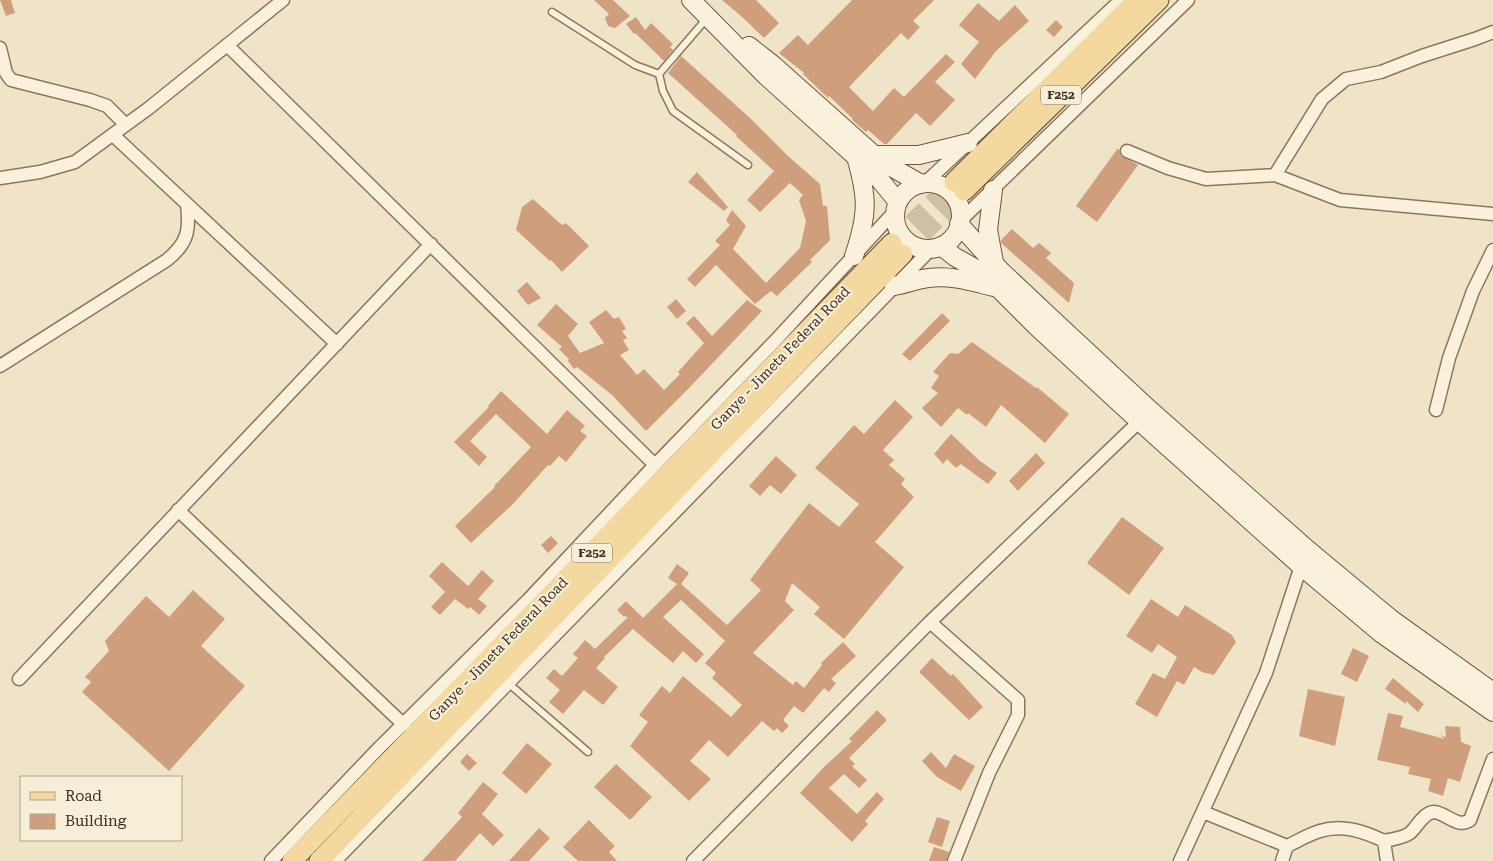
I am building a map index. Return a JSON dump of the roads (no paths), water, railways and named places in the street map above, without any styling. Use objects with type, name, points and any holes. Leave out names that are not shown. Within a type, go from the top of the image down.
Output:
[{"type":"main road","points":[[691,0],[765,75],[879,178],[897,206],[897,227],[901,235],[914,246],[936,247],[978,270],[1038,328],[1391,620],[1493,692]]},
{"type":"main road","name":"F252","points":[[1137,0],[959,186],[1159,0]]},
{"type":"main road","points":[[708,16],[772,64],[874,155],[923,183],[942,186],[949,190],[959,204],[961,213],[960,223],[953,237],[936,247]]},
{"type":"main road","points":[[874,155],[918,154],[968,143]]},
{"type":"main road","points":[[854,256],[863,231],[866,206],[864,186],[856,156]]},
{"type":"main road","points":[[897,206],[909,189],[923,183]]},
{"type":"main road","points":[[992,190],[988,230],[994,263]]},
{"type":"main road","points":[[960,223],[994,263],[1145,416],[1301,566],[1382,634],[1493,712]]},
{"type":"main road","name":"Ganye - Jimeta Federal Road","points":[[292,861],[898,248],[319,861]]},
{"type":"main road","points":[[894,286],[938,277],[953,278],[998,288]]},
{"type":"street","points":[[0,178],[40,172],[75,162],[126,125],[283,0]]},
{"type":"street","points":[[923,183],[1121,0]]},
{"type":"street","points":[[960,223],[1188,0]]},
{"type":"street","points":[[1275,175],[1322,99],[1346,79],[1381,72],[1493,32]]},
{"type":"street","points":[[227,45],[655,465]]},
{"type":"street","points":[[0,48],[6,73],[11,80],[107,106],[126,125]]},
{"type":"street","points":[[113,135],[337,344]]},
{"type":"street","points":[[1127,151],[1168,168],[1206,179],[1275,175],[1340,200],[1493,214]]},
{"type":"street","points":[[0,366],[167,260],[178,251],[187,237],[189,221],[187,204]]},
{"type":"street","points":[[271,861],[528,600],[655,465],[776,341],[897,206]]},
{"type":"street","points":[[18,679],[431,244]]},
{"type":"street","points":[[335,861],[894,286],[936,247]]},
{"type":"street","points":[[1436,410],[1449,358],[1472,291],[1493,250]]},
{"type":"street","points":[[694,861],[930,622],[1145,416]]},
{"type":"street","points":[[178,510],[404,725]]},
{"type":"street","points":[[1180,861],[1266,673],[1301,566]]},
{"type":"street","points":[[930,622],[1018,700],[1018,715],[989,772],[954,861]]},
{"type":"street","points":[[1282,861],[1287,846],[1319,831],[1341,827],[1367,833],[1384,842],[1409,834],[1428,814],[1434,812],[1458,823],[1465,823],[1470,820],[1493,758]]},
{"type":"street","points":[[1202,812],[1287,846]]},
{"type":"street","points":[[1384,842],[1387,861]]},
{"type":"lane","points":[[552,12],[635,64],[659,74]]},
{"type":"lane","points":[[659,74],[708,16]]},
{"type":"lane","points":[[659,74],[663,91],[673,111],[748,165]]},
{"type":"lane","points":[[508,683],[588,752]]},
{"type":"tunnel","points":[[892,243],[954,182]]},
{"type":"tunnel","points":[[903,254],[964,191]]}]
